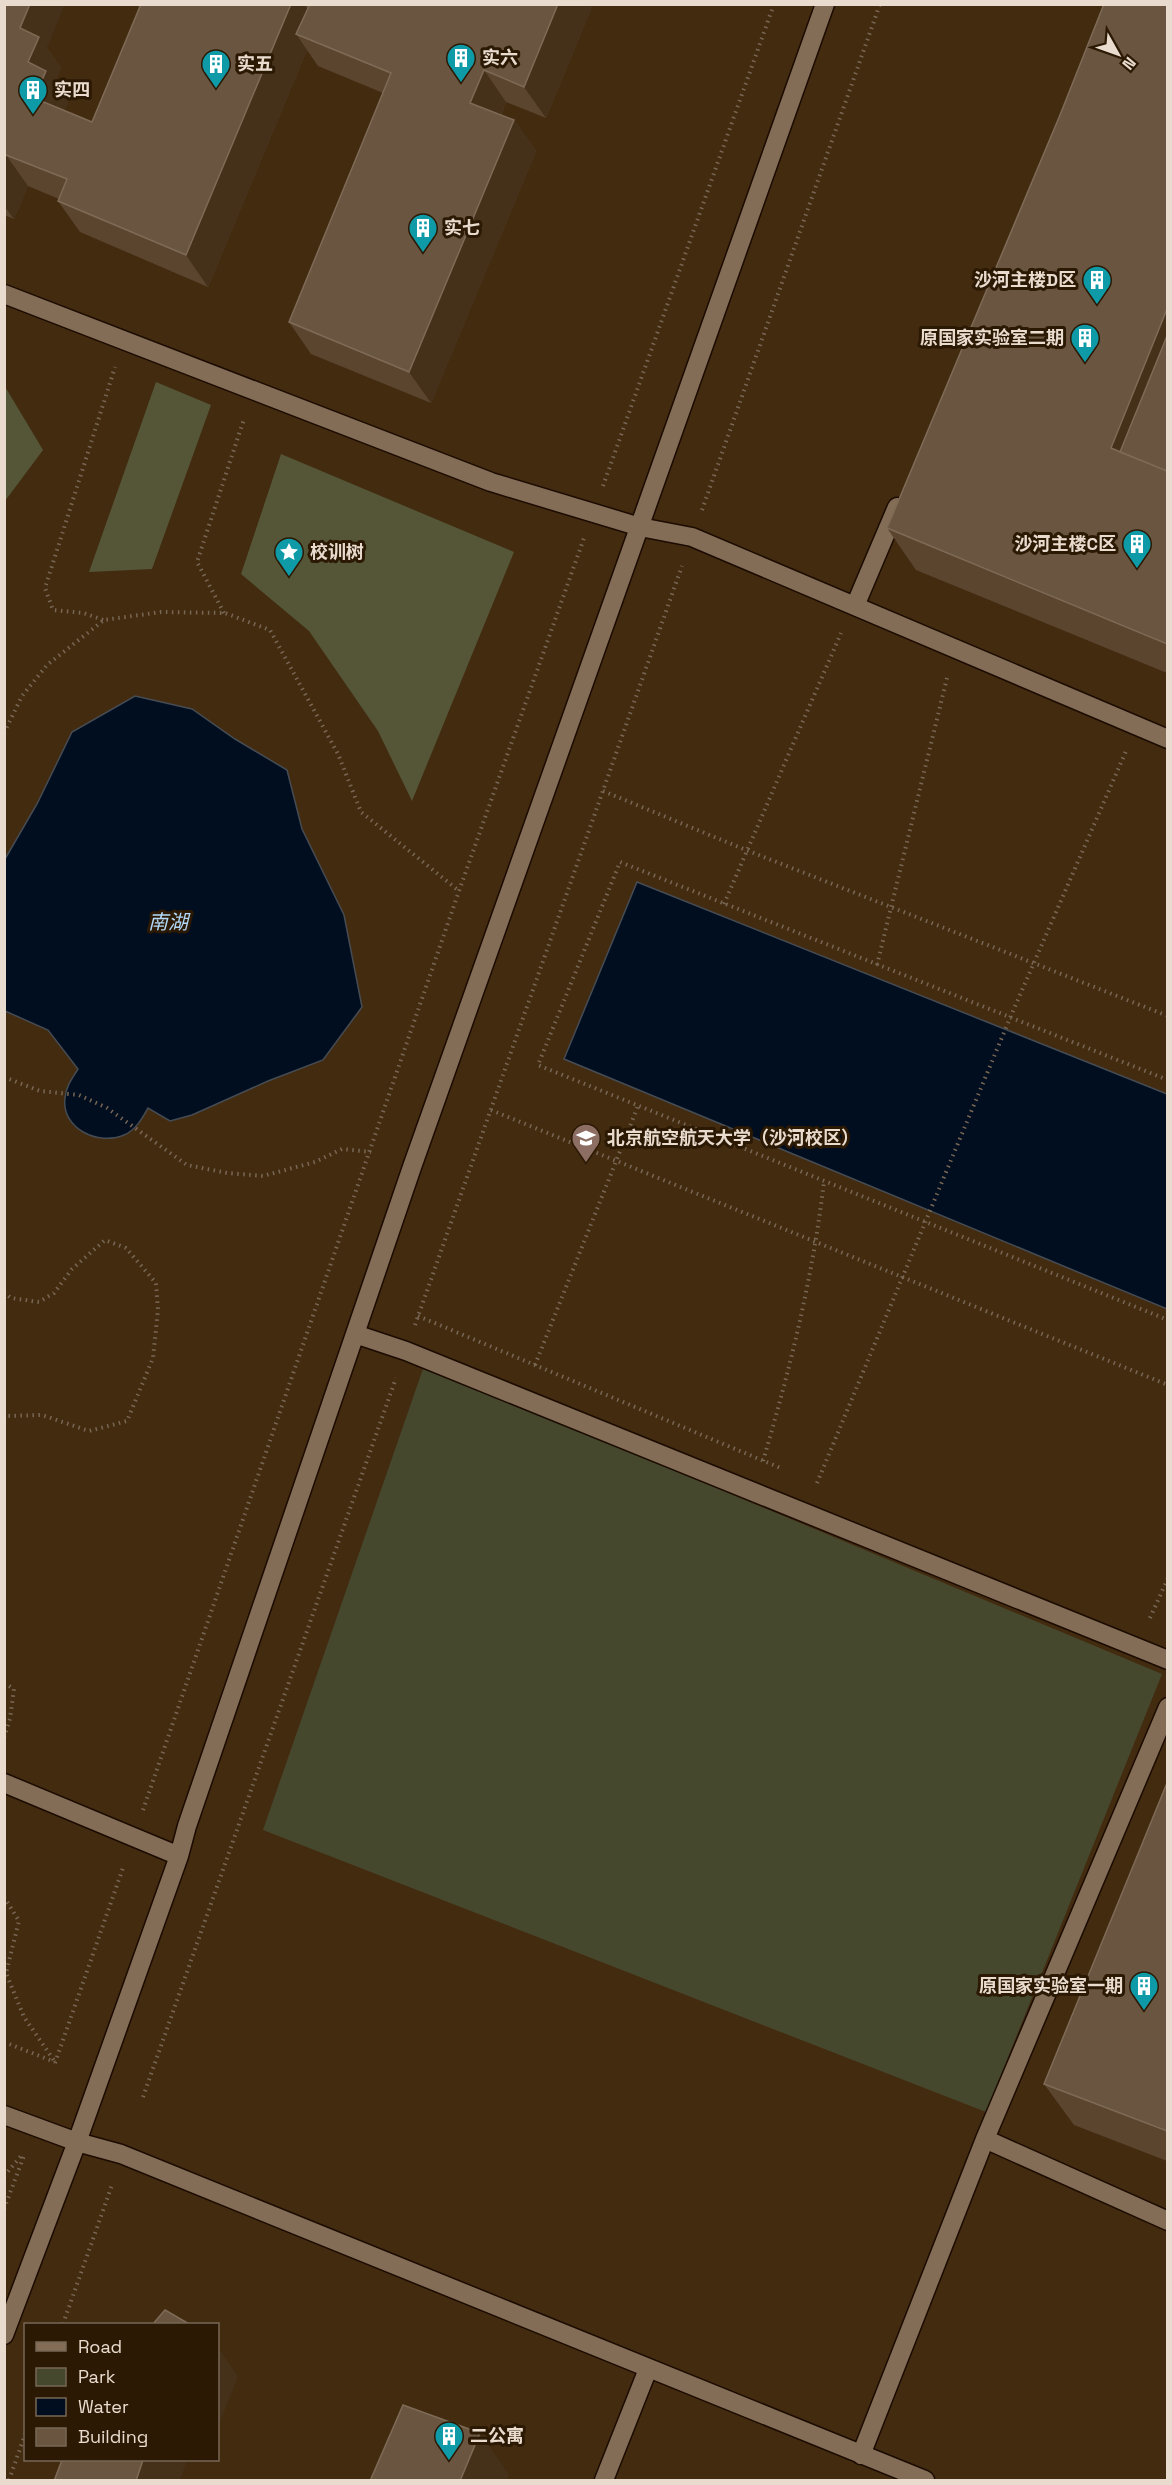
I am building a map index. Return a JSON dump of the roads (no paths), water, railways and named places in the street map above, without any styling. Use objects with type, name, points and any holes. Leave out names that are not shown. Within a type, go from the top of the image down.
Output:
[{"type":"street","points":[[4,2335],[77,2142],[179,1856],[187,1826],[355,1334],[825,4]]},
{"type":"street","points":[[4,294],[491,482],[640,527],[692,537],[1167,739]]},
{"type":"street","points":[[855,606],[905,487]]},
{"type":"street","points":[[355,1334],[406,1351],[1167,1660]]},
{"type":"street","points":[[861,2455],[986,2139],[1167,1707]]},
{"type":"street","points":[[4,1783],[179,1856]]},
{"type":"street","points":[[4,2115],[77,2142],[121,2154],[925,2481]]},
{"type":"street","points":[[986,2139],[1167,2221]]},
{"type":"street","points":[[604,2481],[648,2369]]},
{"type":"water","name":"南湖","points":[[135,696],[192,709],[235,739],[287,770],[302,829],[344,915],[362,1007],[323,1060],[268,1081],[192,1115],[170,1121],[148,1108],[139,1123],[128,1133],[114,1138],[104,1138],[84,1132],[69,1118],[65,1109],[65,1098],[78,1069],[48,1030],[5,1011],[5,859],[37,804],[72,732]]},
{"type":"water","points":[[637,882],[1167,1094],[1167,1309],[564,1059]]},
{"type":"place","name":"实六","points":[[461,84]]},
{"type":"place","name":"实五","points":[[216,90]]},
{"type":"place","name":"实四","points":[[33,116]]},
{"type":"place","name":"实七","points":[[423,254]]},
{"type":"place","name":"沙河主楼D区","points":[[1097,306]]},
{"type":"place","name":"原国家实验室二期","points":[[1085,364]]},
{"type":"place","name":"沙河主楼C区","points":[[1137,570]]},
{"type":"place","name":"校训树","points":[[289,578]]},
{"type":"place","name":"北京航空航天大学（沙河校区）","points":[[586,1164]]},
{"type":"place","name":"原国家实验室一期","points":[[1144,2012]]},
{"type":"place","name":"二公寓","points":[[449,2462]]}]
